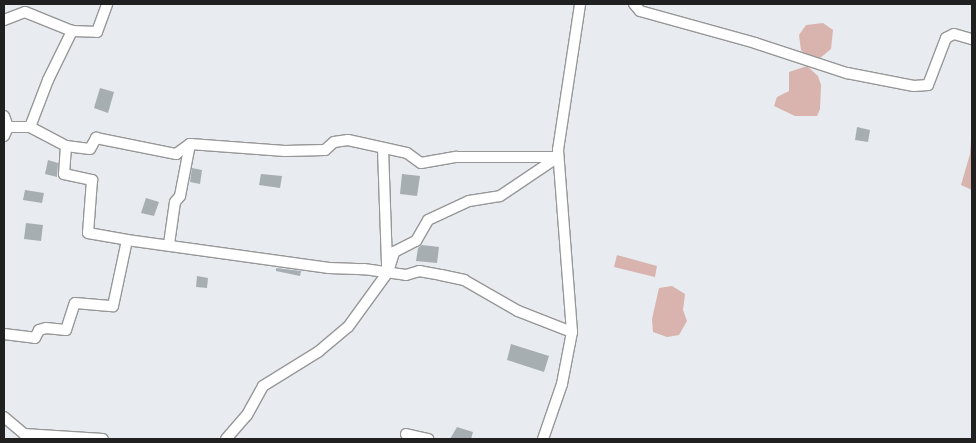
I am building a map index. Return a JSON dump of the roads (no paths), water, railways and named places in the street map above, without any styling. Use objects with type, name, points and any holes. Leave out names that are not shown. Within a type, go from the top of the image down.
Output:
[{"type":"street","points":[[4,20],[25,12],[72,31],[97,32],[107,4]]},
{"type":"street","points":[[543,439],[562,384],[572,332],[558,157],[580,4]]},
{"type":"street","points":[[634,4],[640,11],[755,43],[847,73],[914,86],[928,85],[946,38],[954,34],[972,39]]},
{"type":"street","points":[[30,127],[48,80],[72,31]]},
{"type":"street","points":[[4,116],[6,131],[30,127],[66,146],[90,149],[96,138],[176,154],[190,144],[285,151],[325,150],[334,142],[348,140],[407,153],[421,163],[456,158],[558,157]]},
{"type":"street","points":[[169,244],[175,202],[180,196],[190,144]]},
{"type":"street","points":[[66,146],[64,174],[92,180],[88,233],[329,268],[406,275],[419,271],[464,280],[518,311],[572,332]]},
{"type":"street","points":[[383,149],[388,272]]},
{"type":"street","points":[[226,439],[247,416],[263,386],[318,352],[348,327],[388,272],[394,252],[416,241],[428,220],[469,201],[500,196],[558,157]]},
{"type":"street","points":[[4,334],[35,338],[39,330],[46,328],[66,330],[75,303],[113,306],[127,240]]},
{"type":"street","points":[[4,417],[24,434],[103,439]]},
{"type":"street","points":[[411,439],[406,434],[428,439]]}]
